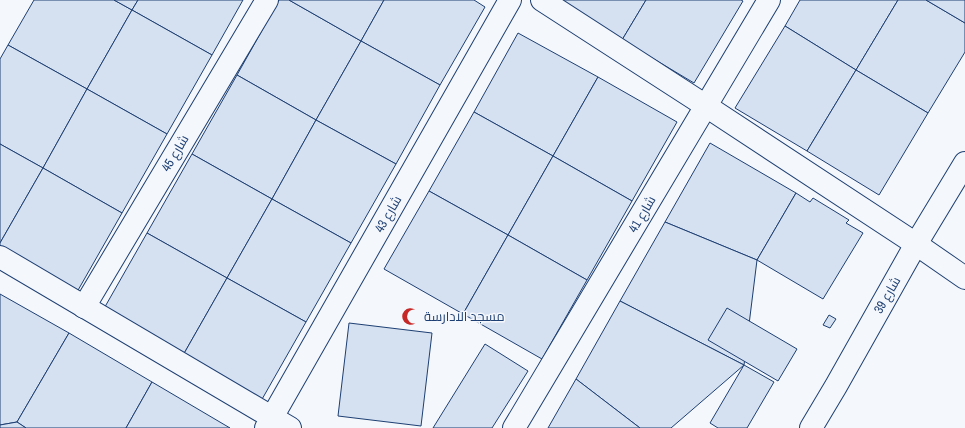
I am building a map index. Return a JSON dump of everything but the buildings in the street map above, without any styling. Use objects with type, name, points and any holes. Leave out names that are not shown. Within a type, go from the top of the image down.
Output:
[{"type":"street","name":"شارع 45","points":[[84,307],[267,0]]},
{"type":"street","name":"شارع 43","points":[[276,424],[510,0]]},
{"type":"street","points":[[542,0],[916,244],[965,278]]},
{"type":"street","name":"شارع 41","points":[[514,428],[769,0]]},
{"type":"street","name":"شارع 39","points":[[810,428],[836,386],[916,244],[965,163]]},
{"type":"street","points":[[0,257],[276,424]]},
{"type":"place","name":"مسجد الادارسة","points":[[411,316]]}]
